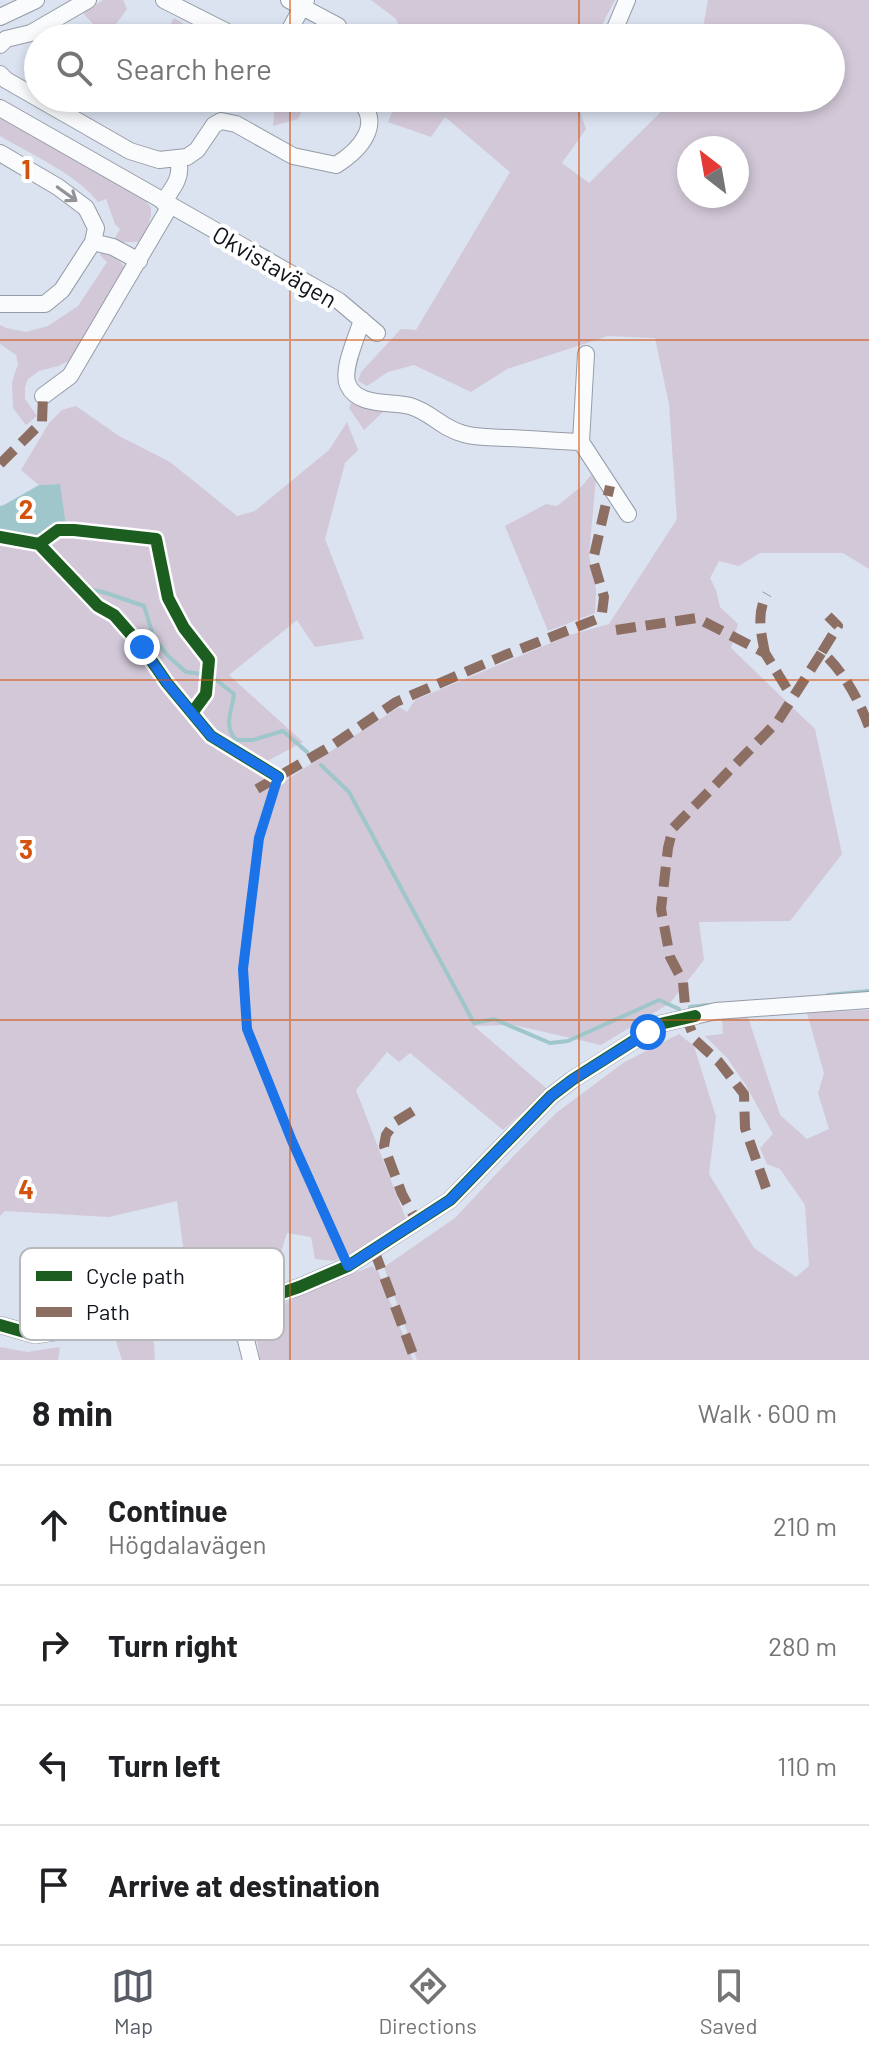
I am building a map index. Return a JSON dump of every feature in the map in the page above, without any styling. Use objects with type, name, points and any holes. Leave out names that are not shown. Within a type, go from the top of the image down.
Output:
[{"type":"street","points":[[0,17],[36,0]]},
{"type":"street","points":[[47,24],[88,0]]},
{"type":"street","points":[[164,0],[211,24]]},
{"type":"street","points":[[290,24],[299,2],[335,24]]},
{"type":"street","points":[[617,24],[626,2]]},
{"type":"street","points":[[0,45],[6,39],[24,35]]},
{"type":"street","points":[[0,74],[24,90]]},
{"type":"street","name":"Okvistavägen","points":[[0,108],[339,301],[377,333]]},
{"type":"street","points":[[62,112],[130,151],[159,160],[187,157],[197,150],[214,125],[221,121],[236,124],[293,156],[336,165],[356,151],[367,136],[370,116],[368,112]]},
{"type":"street","points":[[0,153],[58,187],[86,208],[96,228],[93,242],[62,290],[45,304],[0,304]]},
{"type":"street","points":[[43,396],[70,376],[139,261],[178,180],[178,159]]},
{"type":"street","points":[[93,242],[113,247],[139,261]]},
{"type":"street","points":[[362,320],[346,373],[353,393],[364,399],[420,409],[445,428],[482,438],[581,442]]},
{"type":"street","points":[[586,354],[581,442],[628,514]]},
{"type":"street","points":[[284,1292],[348,1266],[450,1200],[551,1096],[660,1024],[716,1011],[869,1000]]},
{"type":"street","points":[[0,1325],[20,1331]]},
{"type":"street","points":[[246,1340],[251,1360]]},
{"type":"path","points":[[265,769],[278,777],[259,838],[252,890],[243,969],[247,1029],[292,1141],[348,1266]]},
{"type":"shaded area","points":[[103,0],[123,0],[127,9],[116,24],[93,24],[83,13]]},
{"type":"shaded area","points":[[371,0],[615,0],[602,24],[398,24],[396,19]]},
{"type":"shaded area","points":[[708,0],[869,0],[869,569],[843,553],[760,553],[739,566],[719,561],[710,578],[720,607],[738,624],[731,648],[815,729],[842,854],[790,921],[699,922],[704,960],[670,1003],[601,1045],[514,1025],[474,1026],[547,1089],[503,1130],[410,1053],[399,1062],[387,1052],[356,1090],[407,1222],[364,1249],[334,1261],[315,1259],[311,1237],[287,1233],[282,1248],[183,1248],[177,1201],[109,1217],[5,1211],[0,1216],[0,530],[33,534],[60,484],[39,485],[21,470],[49,423],[62,410],[76,406],[119,436],[170,462],[237,516],[255,511],[329,450],[347,422],[358,450],[345,463],[325,539],[364,639],[315,647],[297,620],[229,675],[303,742],[256,767],[277,788],[399,707],[407,712],[415,700],[570,635],[609,624],[677,519],[669,404],[655,338],[608,336],[507,369],[471,392],[414,365],[388,372],[367,386],[358,381],[361,372],[401,329],[416,330],[510,172],[445,117],[431,137],[388,122],[392,112],[580,112],[586,129],[562,163],[589,183],[661,112],[845,112],[845,24],[704,24]]},
{"type":"shaded area","points":[[274,112],[301,112],[298,119],[273,126]]},
{"type":"shaded area","points":[[0,117],[144,199],[151,208],[145,236],[137,242],[118,242],[115,238],[120,229],[115,224],[106,199],[98,202],[66,174],[0,136]]},
{"type":"shaded area","points":[[101,253],[115,258],[126,269],[79,356],[39,371],[28,379],[25,399],[37,416],[26,425],[13,408],[12,382],[18,364],[16,355],[0,344],[0,325],[26,332],[48,326],[78,306],[107,262]]},
{"type":"shaded area","points":[[354,397],[386,409],[364,430],[349,408]]},
{"type":"shaded area","points":[[591,475],[596,478],[589,555],[596,590],[595,613],[548,631],[505,526],[546,504],[557,506]]},
{"type":"shaded area","points":[[60,484],[66,526],[46,543],[33,534],[0,530],[0,506],[39,485]]},
{"type":"shaded area","points":[[869,1010],[869,1360],[417,1360],[384,1267],[455,1218],[556,1113],[623,1063],[679,1034],[694,1046],[716,1117],[709,1174],[754,1248],[796,1277],[809,1266],[805,1205],[780,1169],[767,1164],[760,1148],[773,1134],[728,1059],[705,1036],[723,1034],[722,1020],[747,1014],[780,1115],[807,1139],[829,1129],[818,1093],[824,1073],[807,1013]]},
{"type":"shaded area","points":[[372,1266],[378,1271],[413,1360],[260,1360],[257,1340],[284,1340],[284,1304]]},
{"type":"shaded area","points":[[116,1340],[154,1340],[155,1360],[122,1360]]},
{"type":"shaded area","points":[[0,1347],[27,1352],[60,1347],[58,1360],[0,1360]]},
{"type":"waterway","points":[[46,540],[75,587],[103,592],[144,606],[154,638],[168,656],[186,672],[210,675],[234,694],[229,724],[236,740],[253,740],[283,731],[307,752]]},
{"type":"waterway","points":[[321,765],[349,792],[474,1023],[494,1019],[550,1043],[568,1041],[659,1000],[679,1009]]},
{"type":"waterway","points":[[828,995],[869,991]]},
{"type":"waterway","points":[[690,1007],[707,1005]]},
{"type":"marked path","points":[[0,464],[42,422],[43,396]]},
{"type":"marked path","points":[[257,789],[331,746],[396,702],[597,619],[602,613],[604,597],[593,560],[610,486]]},
{"type":"marked path","points":[[765,653],[760,616],[767,594]]},
{"type":"marked path","points":[[822,652],[838,626],[828,616]]},
{"type":"marked path","points":[[616,630],[697,618],[765,653],[792,697]]},
{"type":"marked path","points":[[766,1188],[745,1128],[744,1094],[719,1062],[695,1040],[686,1017],[683,982],[670,957],[661,909],[668,848],[673,828],[778,721],[822,652],[850,687],[869,727]]},
{"type":"marked path","points":[[413,1111],[395,1122],[386,1135],[384,1146],[402,1194],[417,1222]]},
{"type":"marked path","points":[[374,1250],[415,1360]]},
{"type":"cycle path","points":[[39,544],[58,530],[156,539],[168,598],[184,628],[209,660],[206,694],[192,713]]},
{"type":"cycle path","points":[[0,537],[39,544],[98,606],[114,615],[211,736],[278,777]]},
{"type":"cycle path","points":[[284,1292],[348,1266],[450,1200],[551,1096],[572,1080],[660,1024],[695,1016]]},
{"type":"cycle path","points":[[0,1325],[20,1331]]},
{"type":"route","points":[[142,647],[211,736],[278,777],[259,838],[251,903],[243,969],[247,1029],[292,1141],[348,1266],[450,1200],[551,1096],[648,1032]]}]
